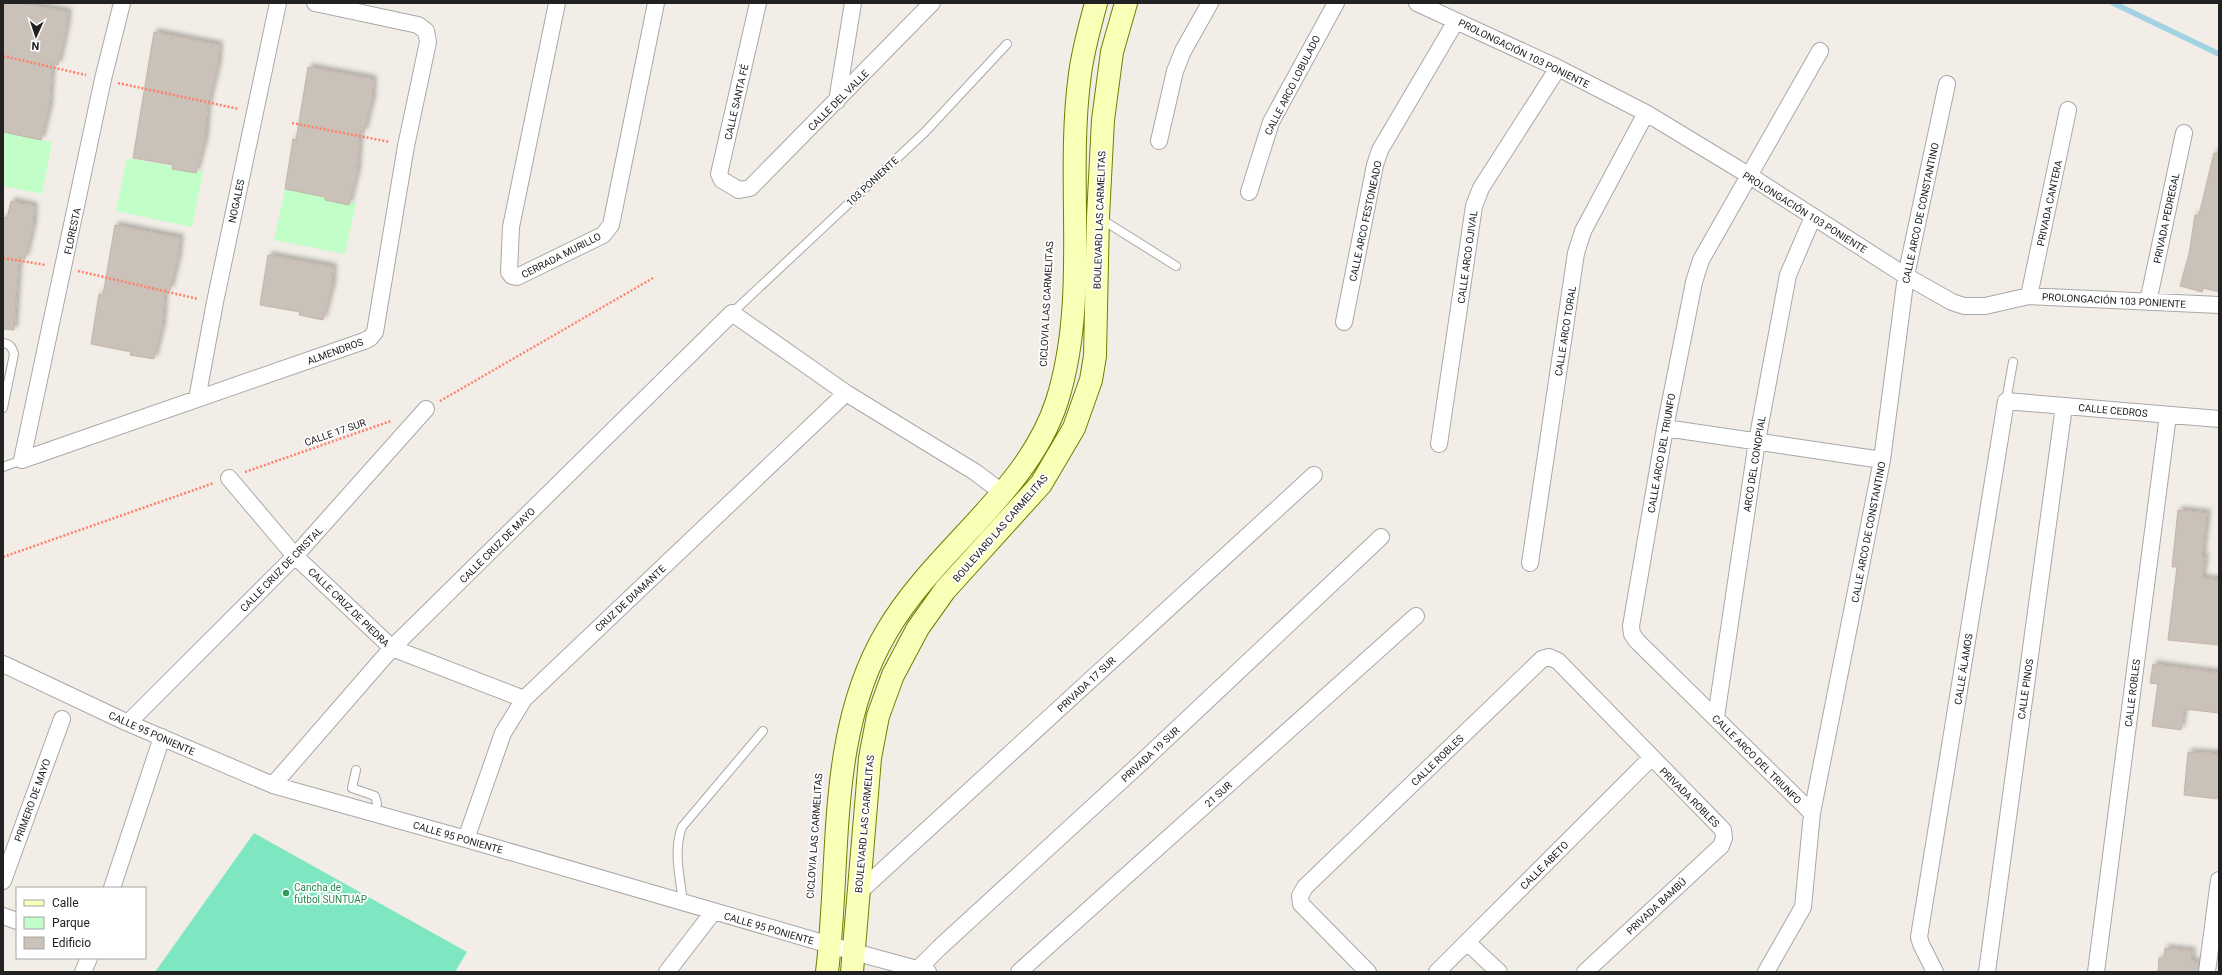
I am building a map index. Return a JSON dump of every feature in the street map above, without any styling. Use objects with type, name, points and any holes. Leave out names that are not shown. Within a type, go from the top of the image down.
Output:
[{"type":"main road","name":"BOULEVARD LAS CARMELITAS","points":[[827,972],[846,742],[856,702],[863,683],[887,631],[917,588],[955,544],[1003,493],[1034,451],[1056,405],[1067,365],[1073,331],[1079,82],[1087,36],[1096,3]]},
{"type":"main road","name":"BOULEVARD LAS CARMELITAS","points":[[853,962],[857,894],[870,758],[878,716],[893,675],[918,628],[945,590],[1041,484],[1056,461],[1074,428],[1091,380],[1095,356],[1098,217],[1103,120],[1112,52],[1126,3]]},
{"type":"main road","points":[[1034,451],[1056,461]]},
{"type":"street","name":"FLORESTA","points":[[22,460],[103,79],[122,3]]},
{"type":"street","name":"NOGALES","points":[[197,399],[215,302],[278,3]]},
{"type":"street","name":"ALMENDROS","points":[[22,460],[370,338],[375,332],[406,146],[428,42],[426,31],[418,25],[315,3]]},
{"type":"street","name":"CERRADA MURILLO","points":[[557,3],[511,227],[509,272],[512,276],[517,277],[603,235],[611,225],[656,3]]},
{"type":"street","name":"CALLE SANTA FÉ","points":[[739,190],[722,180],[720,174],[758,3]]},
{"type":"street","points":[[837,101],[853,3]]},
{"type":"street","name":"CALLE DEL VALLE","points":[[739,190],[750,188],[932,3]]},
{"type":"street","points":[[1159,141],[1175,71],[1183,51],[1210,3]]},
{"type":"street","name":"CALLE ARCO LOBULADO","points":[[1249,192],[1271,122],[1336,3]]},
{"type":"street","name":"PROLONGACIÓN 103 PONIENTE","points":[[1417,3],[1558,68],[1646,113],[1750,176],[1906,276],[1952,302],[1964,306],[1984,306],[2029,296],[2219,305]]},
{"type":"street","name":"CALLE ARCO FESTONEADO","points":[[1344,322],[1375,165],[1380,150],[1456,21]]},
{"type":"street","name":"CALLE ARCO DEL TRIUNFO","points":[[1812,813],[1716,717],[1637,642],[1632,634],[1631,626],[1665,428],[1694,282],[1701,260],[1820,51]]},
{"type":"street","name":"CALLE ARCO OJIVAL","points":[[1439,444],[1474,206],[1481,188],[1558,68]]},
{"type":"street","name":"CALLE ARCO DE CONSTANTINO","points":[[1766,972],[1803,907],[1812,813],[1882,460],[1906,276],[1948,84]]},
{"type":"street","name":"PRIVADA CANTERA","points":[[2029,296],[2068,110]]},
{"type":"street","name":"CALLE ARCO TORAL","points":[[1530,563],[1576,253],[1583,231],[1646,113]]},
{"type":"street","name":"PRIVADA PEDREGAL","points":[[2148,302],[2184,133]]},
{"type":"street","name":"ARCO DEL CONOPIAL","points":[[1716,717],[1757,441],[1788,275],[1813,217]]},
{"type":"street","points":[[732,314],[846,393],[975,472],[1003,493]]},
{"type":"street","name":"CALLE CRUZ DE MAYO","points":[[272,785],[392,648],[732,314]]},
{"type":"street","name":"CRUZ DE DIAMANTE","points":[[466,838],[503,734],[524,699],[846,393]]},
{"type":"street","name":"CALLE CEDROS","points":[[2006,401],[2219,419]]},
{"type":"street","name":"CALLE ÁLAMOS","points":[[1935,972],[1919,937],[2006,401]]},
{"type":"street","name":"CALLE PINOS","points":[[1987,972],[2064,406]]},
{"type":"street","name":"CALLE CRUZ DE CRISTAL","points":[[128,723],[296,556],[426,409]]},
{"type":"street","name":"CALLE ROBLES","points":[[2096,972],[2168,414]]},
{"type":"street","points":[[1665,428],[1882,460]]},
{"type":"street","name":"PRIVADA 17 SUR","points":[[857,894],[1314,475]]},
{"type":"street","name":"CALLE CRUZ DE PIEDRA","points":[[229,478],[296,556],[392,648],[524,699]]},
{"type":"street","name":"PRIVADA 19 SUR","points":[[920,971],[1381,537]]},
{"type":"street","name":"21 SUR","points":[[1019,972],[1416,616]]},
{"type":"street","name":"CALLE ROBLES","points":[[1368,972],[1301,904],[1300,896],[1305,887],[1542,659],[1549,657],[1558,661],[1651,758]]},
{"type":"street","name":"CALLE 95 PONIENTE","points":[[3,664],[128,723],[272,785],[466,838],[830,945],[853,962],[920,971]]},
{"type":"street","name":"PRIMERO DE MAYO","points":[[3,881],[62,719]]},
{"type":"street","points":[[112,887],[150,767],[162,737]]},
{"type":"street","name":"PRIVADA ROBLES","points":[[1651,758],[1723,830],[1724,838]]},
{"type":"street","name":"CALLE ABETO","points":[[1437,972],[1651,758]]},
{"type":"street","name":"PRIVADA BAMBÚ","points":[[1585,972],[1720,846],[1724,838]]},
{"type":"street","points":[[2207,972],[2219,880]]},
{"type":"street","points":[[667,972],[714,912]]},
{"type":"street","points":[[3,916],[16,921]]},
{"type":"street","points":[[1467,942],[1499,972]]},
{"type":"street","points":[[83,972],[88,959]]},
{"type":"lane","name":"103 PONIENTE","points":[[732,314],[926,132],[1007,44]]},
{"type":"lane","points":[[1098,217],[1176,266]]},
{"type":"lane","points":[[3,343],[9,344],[13,348],[14,354],[3,408]]},
{"type":"lane","name":"CALLE ÁLAMOS","points":[[2006,401],[2013,362]]},
{"type":"lane","name":"ALMENDROS","points":[[3,467],[22,460]]},
{"type":"lane","points":[[682,902],[677,850],[678,838],[682,827],[763,731]]},
{"type":"lane","points":[[356,770],[352,788],[375,796],[377,803],[375,813]]},
{"type":"path","points":[[3,56],[255,112]]},
{"type":"path","points":[[292,123],[406,146]]},
{"type":"path","points":[[3,258],[64,268],[215,302]]},
{"type":"path","points":[[426,409],[653,278]]},
{"type":"path","name":"CALLE 17 SUR","points":[[3,557],[397,419]]},
{"type":"green space","points":[[3,131],[52,142],[42,194],[3,186]]},
{"type":"green space","points":[[127,158],[203,172],[192,227],[116,211]]},
{"type":"green space","points":[[285,189],[356,203],[345,254],[274,240]]},
{"type":"green space","name":"Cancha de futbol SUNTUAP","points":[[254,833],[467,952],[455,972],[155,972]]},
{"type":"building","points":[[3,3],[21,3],[68,12],[66,30],[58,65],[52,63],[49,108],[41,140],[3,132]]},
{"type":"building","points":[[154,32],[219,45],[218,64],[207,110],[205,139],[196,173],[172,169],[173,165],[133,158]]},
{"type":"building","points":[[308,67],[373,79],[372,100],[364,132],[360,131],[357,172],[349,205],[325,200],[325,197],[285,189],[293,139],[296,140]]},
{"type":"building","points":[[2214,153],[2219,153],[2219,292],[2203,288],[2202,292],[2180,286],[2189,254],[2195,215],[2199,215]]},
{"type":"building","points":[[11,201],[34,206],[33,226],[25,259],[19,257],[14,330],[3,329],[3,217],[7,218]]},
{"type":"building","points":[[115,225],[180,238],[178,258],[170,290],[165,289],[162,327],[154,359],[130,355],[131,352],[91,344],[99,294],[103,295]]},
{"type":"building","points":[[268,255],[333,267],[332,286],[323,320],[299,315],[300,312],[260,305]]},
{"type":"building","points":[[2178,510],[2207,513],[2202,557],[2205,557],[2202,578],[2219,580],[2219,645],[2168,640],[2177,567],[2172,567]]},
{"type":"building","points":[[2153,664],[2219,673],[2219,713],[2184,709],[2181,730],[2152,726],[2158,684],[2150,683]]},
{"type":"building","points":[[2188,752],[2219,754],[2219,799],[2184,795]]},
{"type":"building","points":[[2165,948],[2192,951],[2191,961],[2199,962],[2198,972],[2158,972],[2159,958],[2164,958]]},
{"type":"waterway","points":[[2113,3],[2219,54]]},
{"type":"place","name":"Cancha de futbol SUNTUAP","points":[[286,893]]}]
